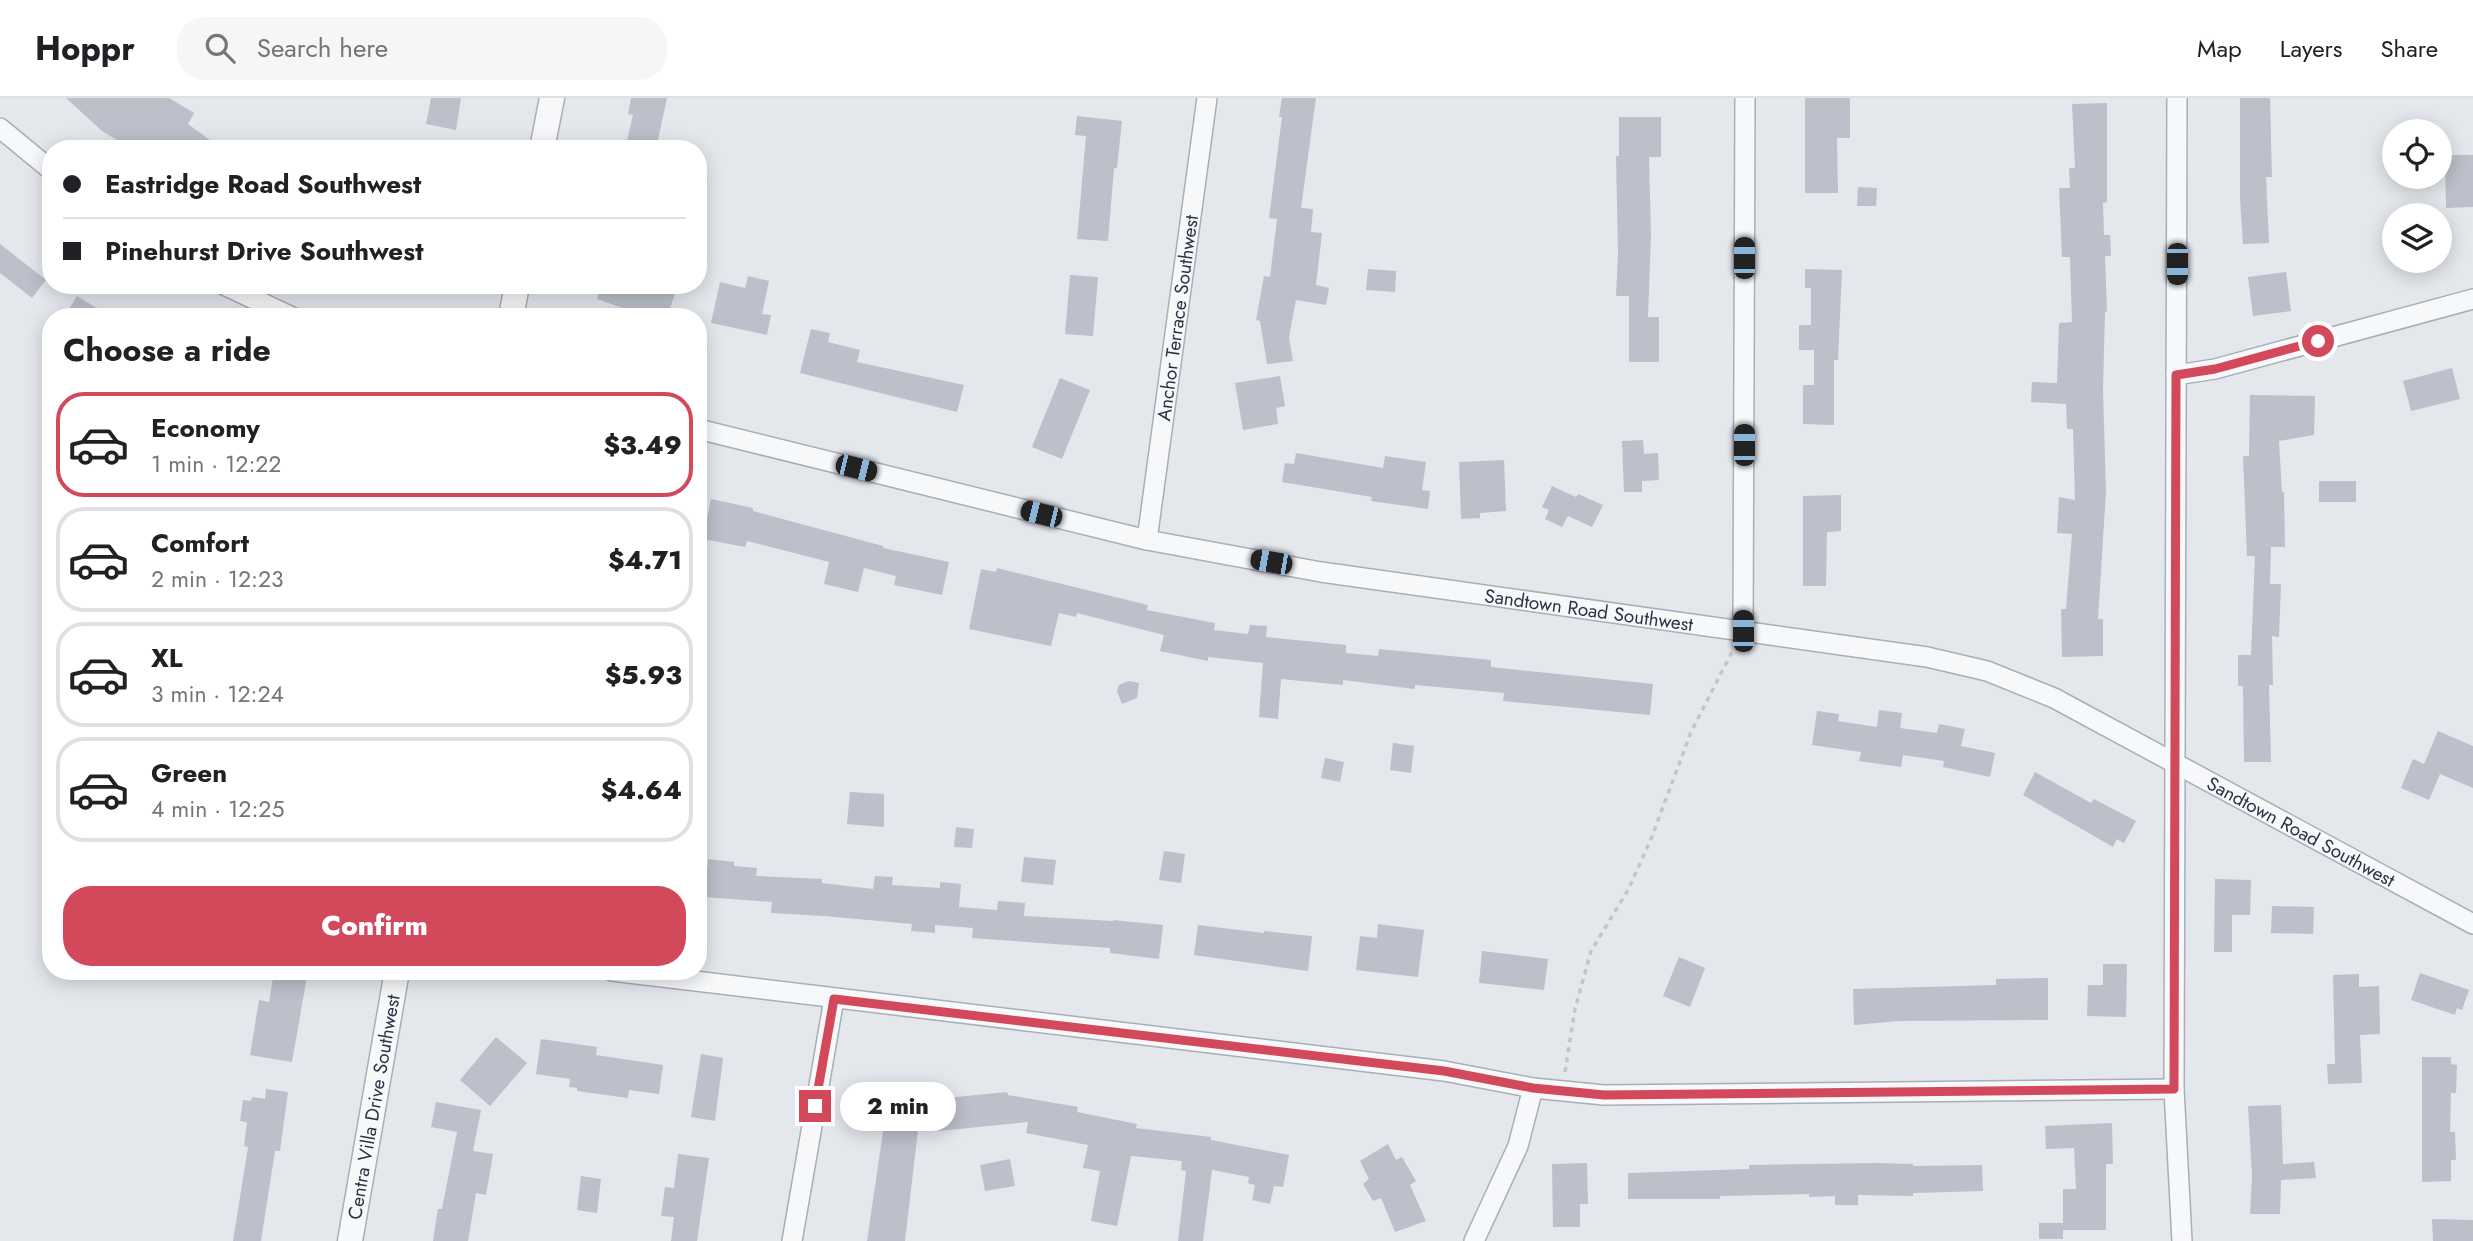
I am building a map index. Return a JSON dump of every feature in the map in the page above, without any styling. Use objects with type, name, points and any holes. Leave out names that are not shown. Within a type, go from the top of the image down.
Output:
[{"type":"street","points":[[544,140],[552,98]]},
{"type":"street","name":"Anchor Terrace Southwest","points":[[1147,540],[1207,98]]},
{"type":"street","points":[[1743,631],[1745,98]]},
{"type":"street","points":[[2177,98],[2174,1089],[2182,1241]]},
{"type":"street","points":[[0,128],[42,163]]},
{"type":"street","points":[[243,294],[273,308]]},
{"type":"street","points":[[2176,375],[2215,369],[2473,299]]},
{"type":"street","name":"Sandtown Road Southwest","points":[[707,431],[1147,540],[1321,572],[1927,657],[1987,671],[2054,698],[2473,924]]},
{"type":"street","name":"Centra Villa Drive Southwest","points":[[350,1241],[395,980]]},
{"type":"street","points":[[683,980],[1444,1071],[1533,1088],[1604,1095],[2174,1089]]},
{"type":"street","points":[[792,1241],[834,999]]},
{"type":"street","points":[[1474,1241],[1518,1146],[1533,1088]]},
{"type":"path","points":[[1563,1091],[1575,1009],[1591,951],[1628,890],[1651,839],[1691,732],[1743,631]]},
{"type":"building","points":[[66,98],[169,98],[194,113],[188,124],[210,140],[117,140],[102,131]]},
{"type":"building","points":[[431,98],[461,98],[456,130],[426,124]]},
{"type":"building","points":[[631,98],[667,98],[658,140],[627,140],[633,115],[628,114]]},
{"type":"building","points":[[1282,98],[1316,98],[1301,208],[1313,209],[1311,232],[1322,233],[1316,285],[1329,288],[1326,305],[1296,300],[1289,337],[1293,361],[1267,364],[1260,321],[1256,320],[1264,276],[1270,277],[1277,219],[1269,218]]},
{"type":"building","points":[[1805,98],[1850,98],[1850,138],[1837,138],[1838,193],[1805,193]]},
{"type":"building","points":[[2240,98],[2270,98],[2272,177],[2266,177],[2269,243],[2243,244]]},
{"type":"building","points":[[2107,103],[2107,202],[2103,203],[2104,235],[2110,235],[2111,256],[2105,256],[2107,312],[2103,391],[2106,491],[2098,619],[2103,619],[2103,656],[2062,657],[2061,609],[2066,609],[2072,534],[2057,533],[2059,497],[2075,500],[2073,429],[2067,429],[2066,404],[2031,402],[2032,382],[2057,383],[2059,323],[2072,322],[2070,257],[2062,257],[2059,188],[2070,188],[2069,168],[2075,168],[2072,104]]},
{"type":"building","points":[[1077,116],[1122,121],[1117,168],[1114,168],[1108,241],[1077,239],[1086,136],[1075,135]]},
{"type":"building","points":[[1619,117],[1661,117],[1661,157],[1649,157],[1651,235],[1648,317],[1659,317],[1659,362],[1629,362],[1629,296],[1616,296],[1616,156],[1619,156]]},
{"type":"building","points":[[2452,155],[2473,155],[2473,207],[2452,208],[2452,203],[2446,203],[2446,189],[2452,189]]},
{"type":"building","points":[[1858,187],[1877,188],[1876,206],[1857,206]]},
{"type":"building","points":[[0,244],[42,277],[42,285],[32,298],[0,273]]},
{"type":"building","points":[[1368,269],[1396,271],[1395,292],[1366,290]]},
{"type":"building","points":[[1805,269],[1842,270],[1838,360],[1834,360],[1834,425],[1803,424],[1803,385],[1814,385],[1814,350],[1799,350],[1799,325],[1811,325],[1811,288],[1805,288]]},
{"type":"building","points":[[2286,272],[2291,311],[2253,316],[2248,277]]},
{"type":"building","points":[[1070,275],[1098,277],[1093,336],[1065,334]]},
{"type":"building","points":[[748,276],[769,281],[762,314],[771,315],[767,335],[711,323],[720,282],[745,288]]},
{"type":"building","points":[[598,294],[675,294],[670,308],[623,308],[597,299]]},
{"type":"building","points":[[77,296],[96,308],[70,308]]},
{"type":"building","points":[[811,329],[830,333],[828,342],[860,350],[857,362],[964,385],[957,412],[800,373]]},
{"type":"building","points":[[2452,368],[2460,399],[2411,411],[2403,381]]},
{"type":"building","points":[[1280,376],[1285,406],[1276,408],[1278,424],[1243,430],[1235,383]]},
{"type":"building","points":[[1060,378],[1090,390],[1062,459],[1032,447]]},
{"type":"building","points":[[2250,395],[2315,396],[2314,435],[2279,441],[2284,492],[2285,547],[2271,547],[2270,584],[2281,584],[2279,637],[2272,636],[2273,685],[2269,685],[2271,762],[2244,762],[2243,686],[2238,686],[2238,655],[2251,655],[2255,556],[2247,556],[2243,456],[2249,456]]},
{"type":"building","points":[[1643,440],[1644,454],[1658,453],[1659,480],[1642,481],[1642,492],[1624,492],[1622,441]]},
{"type":"building","points":[[1296,453],[1383,468],[1385,456],[1426,462],[1422,490],[1430,491],[1428,509],[1371,501],[1372,497],[1282,482],[1285,463],[1294,464]]},
{"type":"building","points":[[1504,460],[1506,511],[1480,513],[1480,518],[1461,519],[1459,462]]},
{"type":"building","points":[[2319,481],[2356,481],[2356,502],[2319,502]]},
{"type":"building","points":[[1552,486],[1603,505],[1592,527],[1568,516],[1562,527],[1545,519],[1549,510],[1542,507]]},
{"type":"building","points":[[1841,495],[1841,531],[1827,532],[1826,586],[1803,586],[1803,496]]},
{"type":"building","points":[[711,499],[753,508],[753,511],[883,548],[949,562],[942,595],[894,585],[896,576],[864,568],[858,592],[824,584],[829,562],[747,541],[745,547],[707,540]]},
{"type":"building","points":[[997,568],[1148,605],[1147,610],[1215,623],[1214,630],[1248,634],[1250,625],[1267,626],[1266,637],[1346,645],[1346,653],[1378,656],[1379,649],[1491,660],[1491,667],[1653,684],[1650,715],[1503,701],[1504,693],[1415,685],[1415,689],[1343,680],[1343,685],[1281,679],[1278,719],[1259,717],[1263,663],[1208,657],[1208,661],[1160,651],[1164,635],[1077,613],[1076,617],[1059,613],[1051,646],[969,629],[981,569],[996,572]]},
{"type":"building","points":[[1129,681],[1139,683],[1137,698],[1122,704],[1117,691],[1119,685]]},
{"type":"building","points":[[1879,710],[1902,713],[1900,728],[1937,733],[1939,724],[1965,729],[1961,746],[1995,753],[1990,777],[1943,767],[1944,761],[1903,755],[1901,767],[1859,761],[1861,752],[1812,745],[1817,711],[1839,714],[1838,721],[1877,727]]},
{"type":"building","points":[[2438,731],[2473,746],[2473,788],[2440,774],[2429,800],[2401,788],[2413,759],[2424,764]]},
{"type":"building","points":[[1393,743],[1414,746],[1411,773],[1390,770]]},
{"type":"building","points":[[1325,758],[1344,762],[1340,782],[1321,778]]},
{"type":"building","points":[[2035,772],[2091,803],[2094,799],[2136,821],[2124,843],[2117,839],[2113,847],[2023,795]]},
{"type":"building","points":[[850,792],[884,794],[884,827],[847,824]]},
{"type":"building","points":[[956,827],[974,829],[972,848],[954,847]]},
{"type":"building","points":[[1164,851],[1185,854],[1181,883],[1159,880]]},
{"type":"building","points":[[1024,857],[1056,860],[1053,885],[1021,882]]},
{"type":"building","points":[[708,859],[734,862],[734,866],[757,868],[756,876],[822,879],[822,883],[873,889],[875,876],[893,877],[892,885],[940,888],[940,882],[961,884],[959,907],[997,910],[998,901],[1025,903],[1024,916],[1163,925],[1159,959],[1110,953],[1110,948],[972,938],[973,928],[935,925],[935,933],[911,931],[912,924],[771,913],[772,902],[707,897]]},
{"type":"building","points":[[2215,879],[2251,880],[2250,915],[2232,915],[2232,952],[2214,952]]},
{"type":"building","points":[[2272,906],[2314,907],[2313,934],[2271,933]]},
{"type":"building","points":[[1378,924],[1424,930],[1418,977],[1356,970],[1360,936],[1377,938]]},
{"type":"building","points":[[1198,925],[1312,936],[1308,971],[1194,955]]},
{"type":"building","points":[[1482,951],[1548,959],[1544,990],[1479,983]]},
{"type":"building","points":[[1679,957],[1705,968],[1690,1007],[1663,996]]},
{"type":"building","points":[[2103,964],[2127,964],[2126,1017],[2087,1016],[2088,985],[2103,985]]},
{"type":"building","points":[[2420,973],[2469,990],[2462,1010],[2457,1008],[2455,1015],[2411,1000]]},
{"type":"building","points":[[2359,974],[2359,987],[2379,986],[2380,1034],[2360,1035],[2362,1083],[2328,1084],[2327,1064],[2335,1064],[2333,975]]},
{"type":"building","points":[[2048,978],[2048,1020],[1898,1021],[1854,1025],[1853,989],[1996,985],[1996,979]]},
{"type":"building","points":[[273,980],[306,980],[292,1062],[250,1055],[259,1000],[269,1002]]},
{"type":"building","points":[[496,1037],[527,1063],[490,1106],[460,1080]]},
{"type":"building","points":[[541,1039],[597,1047],[596,1055],[663,1065],[659,1094],[629,1090],[628,1098],[577,1091],[577,1088],[569,1087],[570,1079],[536,1074]]},
{"type":"building","points":[[701,1054],[723,1058],[715,1121],[691,1117]]},
{"type":"building","points":[[2422,1057],[2451,1057],[2451,1064],[2457,1065],[2456,1093],[2451,1093],[2450,1132],[2455,1132],[2456,1160],[2451,1160],[2451,1181],[2422,1182]]},
{"type":"building","points":[[266,1089],[288,1092],[280,1151],[275,1151],[261,1241],[233,1241],[248,1147],[244,1146],[247,1122],[240,1121],[243,1100],[251,1101],[252,1097],[265,1099]]},
{"type":"building","points":[[1007,1092],[1008,1095],[1078,1107],[1077,1112],[1137,1124],[1136,1128],[1211,1137],[1211,1140],[1289,1155],[1283,1187],[1274,1186],[1270,1204],[1252,1200],[1255,1185],[1248,1183],[1249,1177],[1212,1170],[1203,1241],[1178,1241],[1186,1171],[1181,1170],[1182,1161],[1131,1156],[1117,1226],[1091,1221],[1100,1171],[1083,1168],[1088,1145],[1026,1133],[1028,1122],[939,1131],[936,1099]]},
{"type":"building","points":[[436,1102],[481,1110],[473,1151],[493,1154],[486,1195],[476,1193],[468,1241],[433,1241],[457,1132],[431,1127]]},
{"type":"building","points":[[2281,1105],[2283,1164],[2314,1162],[2316,1178],[2281,1180],[2280,1214],[2250,1214],[2252,1176],[2248,1106]]},
{"type":"building","points":[[2112,1123],[2113,1164],[2106,1164],[2106,1230],[2063,1230],[2063,1239],[2039,1239],[2039,1223],[2063,1223],[2063,1189],[2076,1189],[2074,1148],[2046,1149],[2045,1126]]},
{"type":"building","points":[[884,1125],[918,1130],[905,1241],[867,1241]]},
{"type":"building","points":[[1388,1144],[1396,1160],[1402,1157],[1416,1181],[1410,1185],[1426,1221],[1395,1232],[1381,1198],[1373,1201],[1363,1184],[1369,1179],[1360,1161]]},
{"type":"building","points":[[678,1154],[709,1158],[697,1241],[671,1241],[674,1217],[661,1216],[665,1187],[674,1188]]},
{"type":"building","points":[[1010,1159],[1015,1186],[985,1191],[980,1165]]},
{"type":"building","points":[[1587,1163],[1588,1204],[1580,1204],[1580,1227],[1553,1227],[1552,1164]]},
{"type":"building","points":[[1877,1163],[1913,1166],[1982,1165],[1983,1191],[1913,1193],[1913,1196],[1858,1195],[1858,1205],[1835,1205],[1835,1196],[1809,1197],[1809,1194],[1720,1196],[1720,1199],[1628,1199],[1628,1173],[1749,1169],[1749,1165]]},
{"type":"building","points":[[581,1176],[601,1179],[597,1213],[577,1210]]},
{"type":"building","points":[[2432,1219],[2473,1220],[2473,1241],[2433,1241]]},
{"type":"route","points":[[815,1106],[834,999],[1444,1071],[1533,1088],[1604,1095],[2174,1089],[2176,375],[2215,369],[2318,341]]}]
